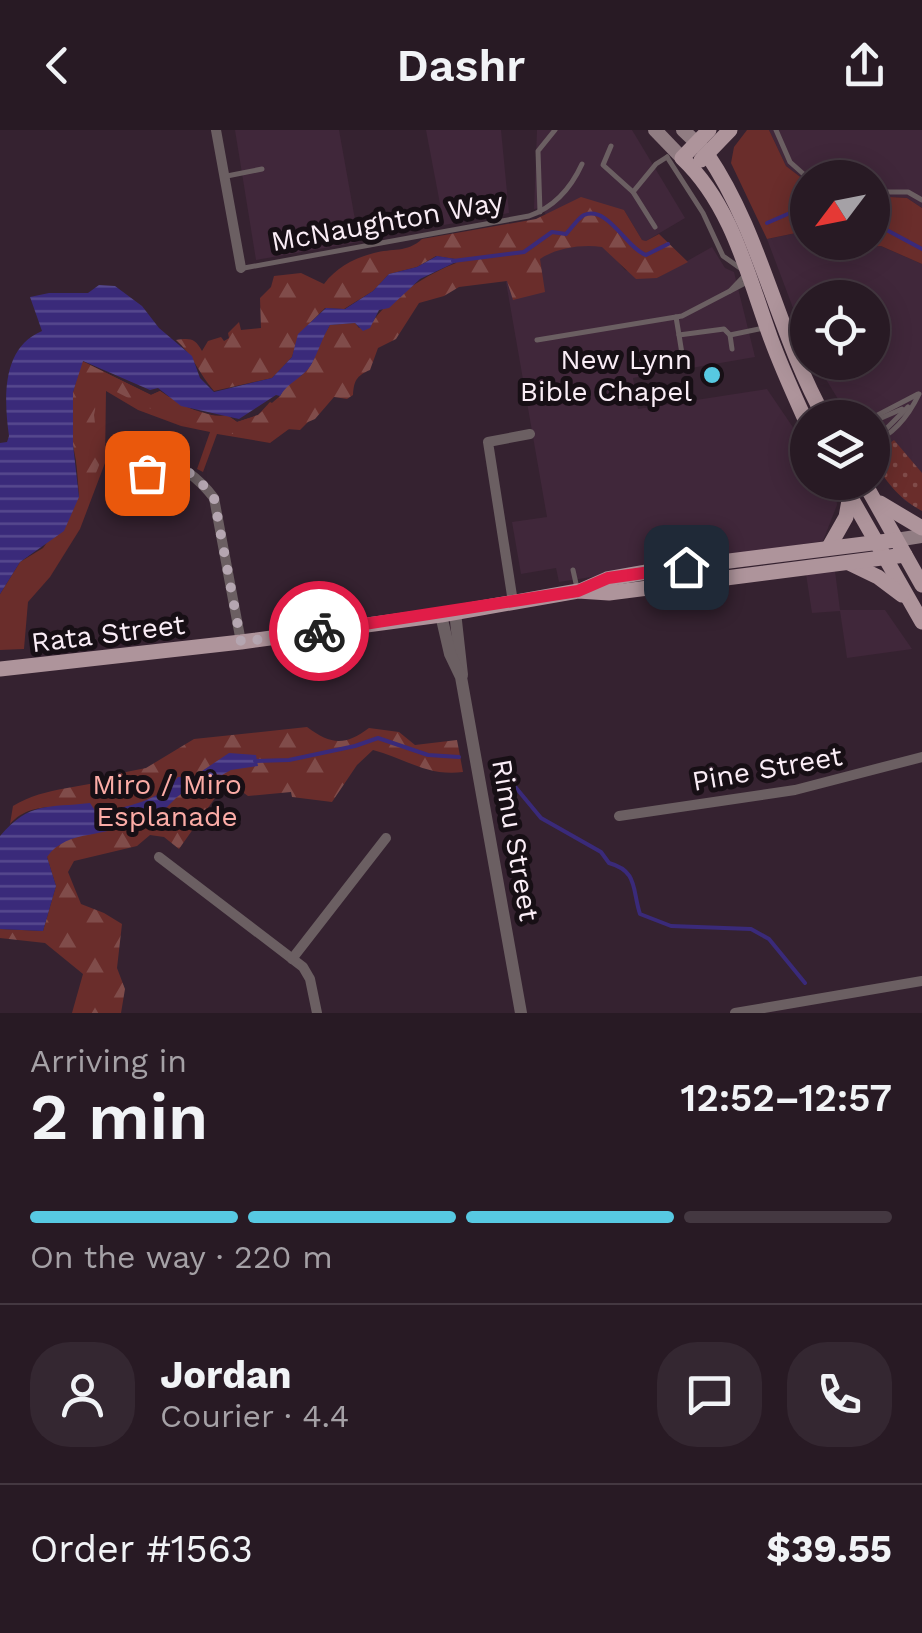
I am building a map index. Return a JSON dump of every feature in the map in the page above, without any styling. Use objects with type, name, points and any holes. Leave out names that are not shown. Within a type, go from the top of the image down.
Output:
[{"type":"main road","points":[[655,130],[725,214],[742,275],[776,325],[816,400]]},
{"type":"main road","points":[[683,130],[702,148],[750,232],[800,400]]},
{"type":"main road","points":[[702,148],[709,130]]},
{"type":"main road","points":[[680,159],[730,130]]},
{"type":"main road","points":[[829,547],[846,518],[846,500]]},
{"type":"main road","points":[[852,500],[922,622]]},
{"type":"main road","points":[[874,500],[896,540],[914,554],[922,584]]},
{"type":"main road","points":[[876,500],[922,528]]},
{"type":"main road","points":[[880,550],[896,540],[922,536]]},
{"type":"main road","name":"Rata Street","points":[[578,591],[654,564],[829,547],[880,550]]},
{"type":"main road","points":[[880,550],[914,554]]},
{"type":"main road","name":"Rata Street","points":[[0,668],[241,642],[448,614],[578,591],[609,593],[846,562],[880,550]]},
{"type":"main road","points":[[846,562],[878,577],[909,600]]},
{"type":"street","points":[[216,130],[241,268]]},
{"type":"street","points":[[513,602],[488,442],[530,434]]},
{"type":"street","points":[[187,475],[201,483],[216,504],[241,642]]},
{"type":"street","name":"Rimu Street","points":[[448,614],[462,660],[461,677],[522,1013]]},
{"type":"street","name":"Pine Street","points":[[618,816],[795,790],[922,756]]},
{"type":"street","points":[[292,960],[386,838]]},
{"type":"street","points":[[158,857],[308,972],[318,1013]]},
{"type":"street","points":[[735,1013],[922,982]]},
{"type":"lane","points":[[540,212],[538,151],[555,130]]},
{"type":"lane","points":[[776,130],[790,162]]},
{"type":"lane","points":[[611,146],[603,165],[633,192],[654,227]]},
{"type":"lane","points":[[633,192],[656,164],[680,159],[723,256],[742,275],[759,274],[750,248],[750,232]]},
{"type":"lane","points":[[540,212],[571,189],[582,164]]},
{"type":"lane","points":[[224,176],[262,169]]},
{"type":"lane","points":[[890,192],[908,192],[922,200]]},
{"type":"lane","name":"McNaughton Way","points":[[241,268],[540,212]]},
{"type":"lane","points":[[537,340],[676,317],[730,292],[742,275]]},
{"type":"lane","points":[[730,292],[742,275]]},
{"type":"lane","points":[[676,317],[682,360]]},
{"type":"lane","points":[[730,336],[776,325]]},
{"type":"lane","points":[[679,335],[724,330],[730,336],[732,348]]},
{"type":"lane","points":[[890,410],[920,394],[911,412],[890,433]]},
{"type":"lane","points":[[890,414],[908,407],[890,425]]},
{"type":"lane","points":[[573,570],[578,591]]},
{"type":"shaded area","points":[[235,130],[339,130],[359,242],[256,260]]},
{"type":"shaded area","points":[[426,130],[501,130],[509,213],[444,225]]},
{"type":"shaded area","points":[[537,130],[632,130],[685,218],[646,241],[624,210],[546,215],[542,208],[534,209]]},
{"type":"shaded area","points":[[769,130],[922,130],[922,208],[907,198],[890,197],[890,160],[790,160],[790,169]]},
{"type":"shaded area","points":[[790,234],[790,260],[890,260],[890,250],[922,264],[922,511],[904,500],[890,481],[890,400],[839,400],[826,380],[890,380],[890,280],[790,280],[790,300],[767,239]]},
{"type":"shaded area","points":[[596,235],[625,270],[657,278],[712,247],[725,268],[734,272],[755,357],[633,378],[638,409],[767,389],[790,423],[790,500],[837,500],[823,541],[559,582],[556,568],[521,574],[512,522],[547,517],[506,282],[520,264]]},
{"type":"shaded area","points":[[437,256],[456,262],[420,279],[389,308],[379,310],[370,328],[363,331],[355,323],[330,325],[308,369],[280,396],[239,419],[181,406],[158,388],[150,390],[83,361],[73,392],[73,445],[79,497],[64,531],[20,562],[0,594],[0,443],[7,442],[9,436],[8,376],[19,349],[42,331],[30,297],[88,293],[99,285],[115,286],[142,306],[159,328],[192,356],[200,378],[214,392],[272,378],[292,357],[298,334],[326,308],[345,309],[373,291],[389,274],[417,267]]},
{"type":"shaded area","points":[[835,571],[840,610],[885,610],[912,649],[847,658],[840,611],[812,613],[806,574]]},
{"type":"shaded area","points":[[229,753],[256,755],[258,766],[215,774],[201,788],[188,789],[161,813],[152,811],[143,820],[135,819],[114,830],[66,841],[47,857],[56,886],[43,931],[0,929],[0,836],[21,817],[51,806],[90,803],[96,812],[130,805],[152,798],[178,777],[193,777]]},
{"type":"green space","points":[[747,130],[769,130],[790,169],[790,234],[767,239],[731,163],[734,147]]},
{"type":"green space","points":[[581,197],[624,210],[642,240],[659,234],[688,262],[657,278],[636,279],[602,247],[554,252],[540,259],[545,292],[513,300],[507,281],[459,287],[419,303],[396,339],[378,348],[370,370],[357,380],[353,395],[347,399],[334,397],[300,430],[273,428],[232,434],[220,430],[227,415],[237,422],[258,415],[280,396],[286,385],[302,375],[330,325],[355,323],[359,328],[372,323],[387,305],[410,288],[456,263],[455,259],[436,256],[417,267],[389,274],[373,291],[344,309],[325,308],[299,334],[292,357],[272,378],[214,391],[176,340],[192,340],[202,351],[208,341],[229,338],[228,333],[239,322],[241,330],[261,328],[260,298],[271,287],[274,276],[301,273],[324,284],[340,268],[367,255],[405,248],[422,239],[536,219]]},
{"type":"green space","points":[[890,197],[907,198],[922,208],[922,264],[890,250]]},
{"type":"green space","points":[[82,361],[151,395],[160,391],[209,415],[227,415],[237,422],[258,415],[270,402],[304,418],[270,443],[217,434],[203,472],[197,469],[210,432],[138,410],[106,391],[105,463],[80,529],[50,577],[28,602],[24,649],[0,650],[0,594],[20,562],[43,548],[79,497],[74,412]]},
{"type":"green space","points":[[82,361],[151,395],[160,391],[181,406],[218,417],[213,432],[92,382],[95,391],[88,397],[97,400],[94,415],[100,463],[84,503],[73,445],[73,392]]},
{"type":"green space","points":[[894,440],[922,473],[922,511],[890,484],[890,443]]},
{"type":"green space","name":"Miro / Miro Esplanade","points":[[307,727],[338,741],[353,738],[369,728],[399,732],[415,745],[457,740],[463,772],[439,772],[373,750],[357,765],[332,802],[292,797],[291,792],[248,796],[227,781],[179,849],[164,837],[150,835],[137,846],[74,861],[68,872],[81,904],[122,924],[117,968],[125,989],[121,1013],[72,1013],[83,974],[45,943],[0,938],[0,929],[43,931],[56,886],[47,857],[67,807],[36,809],[10,824],[13,806],[39,795],[107,781],[121,777],[121,773],[146,768],[194,739]]},
{"type":"waterway","points":[[767,223],[790,213]]},
{"type":"waterway","points":[[453,261],[524,252],[552,232],[566,234],[582,216],[593,214],[609,222],[646,255],[668,244]]},
{"type":"waterway","points":[[890,232],[922,249]]},
{"type":"waterway","points":[[255,761],[289,760],[378,738],[428,755],[459,757]]},
{"type":"waterway","points":[[498,766],[541,818],[601,852],[609,863],[625,871],[640,914],[671,926],[751,929],[769,939],[805,983]]},
{"type":"way so far","points":[[147,473],[148,464],[154,461],[172,462],[214,498],[241,642],[319,631]]},
{"type":"place","name":"New Lynn Bible Chapel","points":[[712,375]]},
{"type":"route","points":[[319,631],[441,615],[578,591],[608,578],[686,567]]}]
